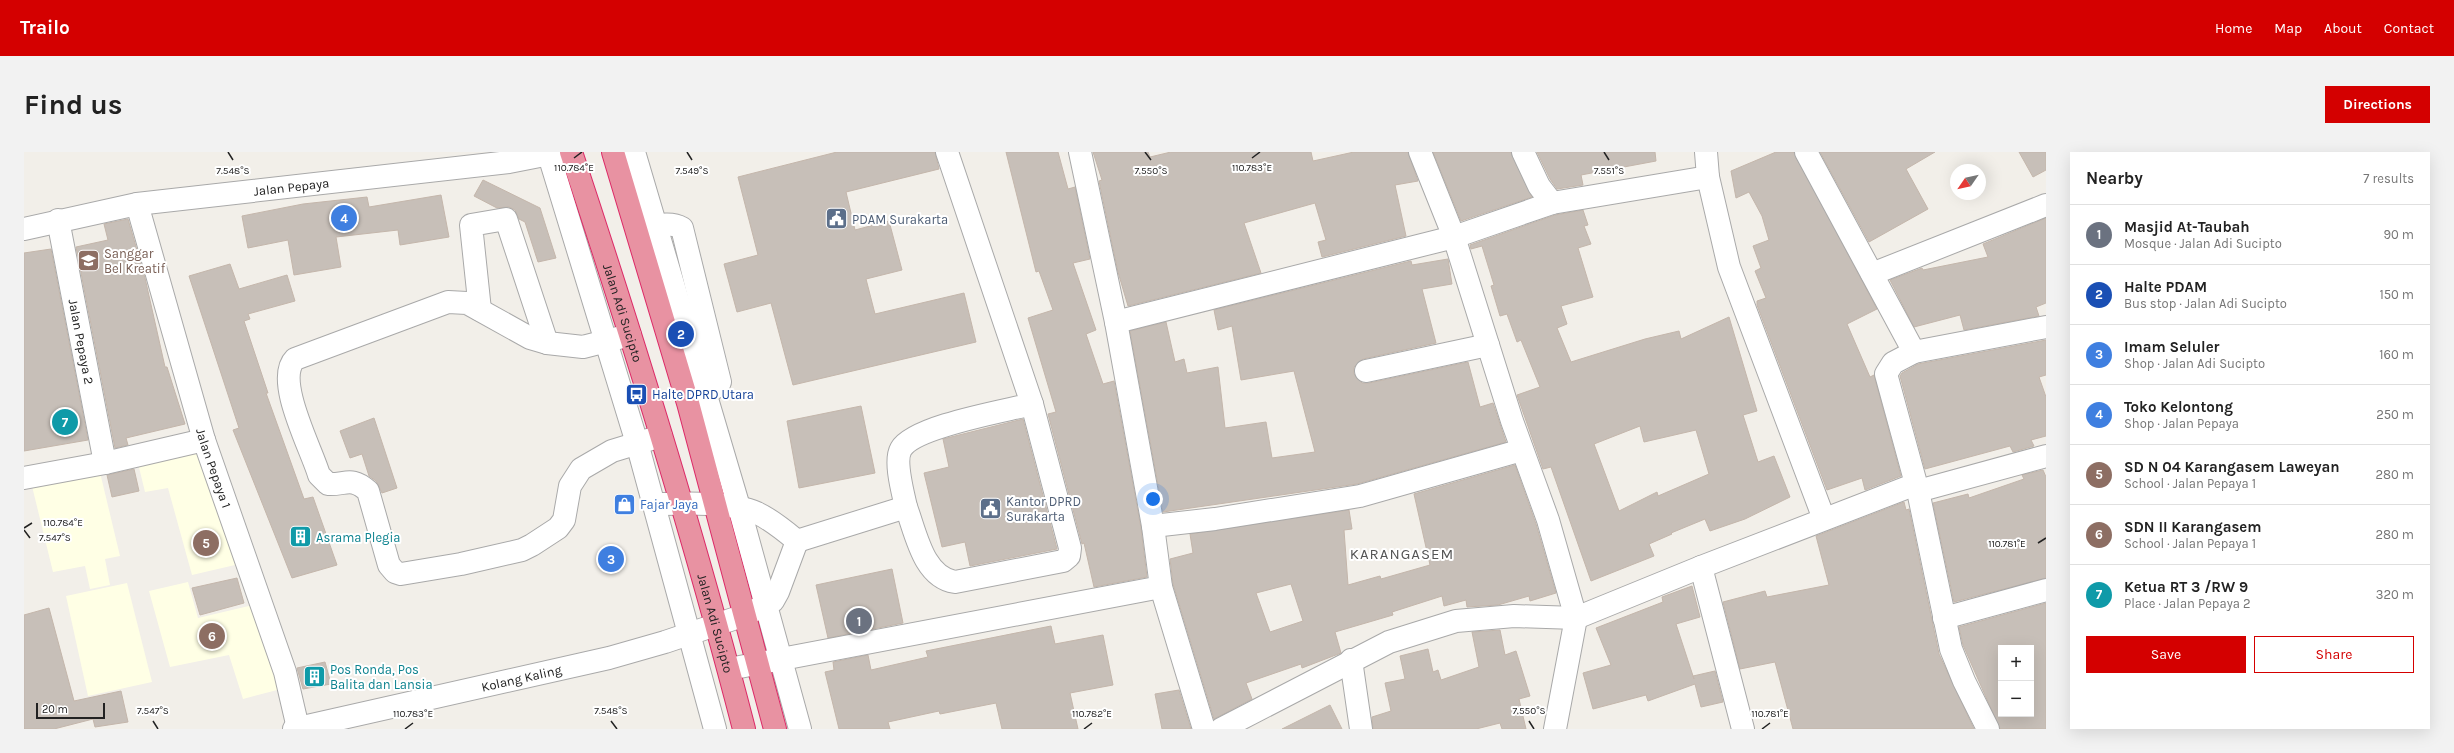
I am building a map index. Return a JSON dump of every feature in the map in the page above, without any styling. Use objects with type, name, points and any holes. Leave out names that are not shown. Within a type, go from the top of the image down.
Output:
[{"type":"highway","name":"Jalan Adi Sucipto","points":[[571,152],[599,234],[718,625],[744,729]]},
{"type":"highway","points":[[613,152],[635,229],[697,398],[716,506],[775,729]]},
{"type":"street","points":[[634,152],[656,225],[697,398],[739,507],[782,658],[800,729]]},
{"type":"street","points":[[947,152],[1032,404],[1070,548],[1069,556],[1063,561],[956,582],[949,581],[938,576],[926,559],[906,507],[898,461],[900,450],[906,443],[930,429],[1032,404]]},
{"type":"street","points":[[1080,152],[1116,322],[1153,526],[1161,587],[1204,729]]},
{"type":"street","points":[[1420,152],[1454,236],[1522,450],[1548,520],[1576,618],[1555,729]]},
{"type":"street","points":[[1523,152],[1539,186],[1552,203]]},
{"type":"street","points":[[1706,152],[1708,177],[1729,267],[1824,519]]},
{"type":"street","points":[[1806,152],[1914,352]]},
{"type":"street","name":"Jalan Pepaya","points":[[24,229],[58,220],[137,204],[509,162],[552,153]]},
{"type":"street","name":"Jalan Adi Sucipto","points":[[552,153],[574,242],[637,443],[715,729]]},
{"type":"street","points":[[1116,322],[1454,236],[1552,203],[1708,177]]},
{"type":"street","name":"Jalan Pepaya 1","points":[[137,204],[204,440],[284,672],[296,729]]},
{"type":"street","points":[[1872,274],[2046,205]]},
{"type":"street","points":[[480,310],[471,225],[506,219],[546,343]]},
{"type":"street","name":"Jalan Pepaya 2","points":[[58,220],[106,463]]},
{"type":"street","points":[[635,229],[656,225]]},
{"type":"street","points":[[574,242],[599,234]]},
{"type":"street","points":[[630,335],[583,347],[546,343],[530,338],[467,303],[448,302],[314,350],[295,359],[288,369],[293,405],[320,476],[328,484],[348,480],[356,483],[368,491],[383,549],[389,565],[395,572],[409,574],[522,550],[532,545],[558,528],[564,520],[570,486],[581,468],[612,451],[661,436]]},
{"type":"street","points":[[1988,729],[1964,681],[1951,649],[1917,488],[1886,374],[1893,363],[1914,352],[2046,327]]},
{"type":"street","points":[[1366,371],[1488,345]]},
{"type":"street","points":[[24,478],[106,463],[204,440]]},
{"type":"street","points":[[1153,526],[1215,519],[1360,496],[1522,450]]},
{"type":"street","points":[[1221,729],[1351,660],[1389,642],[1456,621],[1514,616],[1576,618],[1824,519],[1917,488],[2046,456]]},
{"type":"street","points":[[654,504],[739,507],[757,513],[777,524],[797,541]]},
{"type":"street","points":[[797,541],[906,507]]},
{"type":"street","points":[[766,605],[778,592],[797,541]]},
{"type":"street","points":[[1701,567],[1742,729]]},
{"type":"street","points":[[729,670],[782,658],[1161,587]]},
{"type":"street","points":[[1944,618],[2046,590]]},
{"type":"street","name":"Kolang Kaling","points":[[296,729],[610,658],[718,625],[766,605]]},
{"type":"street","points":[[1351,660],[1361,729]]},
{"type":"shaded area","points":[[198,449],[235,565],[192,575],[168,488],[145,492],[136,455]]},
{"type":"shaded area","points":[[98,464],[120,556],[105,559],[110,585],[90,589],[85,566],[53,572],[30,478]]},
{"type":"shaded area","points":[[188,582],[198,618],[253,605],[281,689],[243,699],[229,655],[170,667],[149,591]]},
{"type":"shaded area","points":[[127,583],[152,682],[88,696],[66,596]]},
{"type":"building","points":[[837,152],[935,152],[939,169],[846,192],[855,230],[889,221],[902,270],[866,279],[875,314],[964,293],[976,342],[793,385],[771,303],[737,312],[724,264],[758,255],[738,177]]},
{"type":"building","points":[[1006,152],[1058,152],[1068,189],[1075,187],[1090,259],[1073,263],[1096,330],[1086,334],[1103,384],[1114,381],[1141,528],[1147,577],[1094,587],[1084,543],[1082,544],[1048,414],[1056,412],[1028,318],[1053,310],[1039,271],[1036,272]]},
{"type":"building","points":[[1093,152],[1148,152],[1150,157],[1171,152],[1311,152],[1313,161],[1354,152],[1408,152],[1418,181],[1395,185],[1406,236],[1322,257],[1318,242],[1326,240],[1315,203],[1244,223],[1261,273],[1128,306],[1118,272],[1099,181],[1102,180]]},
{"type":"building","points":[[1433,152],[1511,152],[1532,197],[1461,221]]},
{"type":"building","points":[[1537,152],[1655,152],[1656,161],[1581,175],[1583,185],[1557,189],[1550,179]]},
{"type":"building","points":[[1776,152],[1794,152],[1877,309],[1847,324],[1870,377],[1874,375],[1901,476],[1865,490],[1862,478],[1827,490],[1757,305],[1757,301],[1766,298],[1755,271],[1761,268],[1753,246],[1769,240],[1762,216],[1749,192],[1736,198],[1731,171]]},
{"type":"building","points":[[1820,152],[1935,152],[1906,169],[1928,209],[1869,242]]},
{"type":"building","points":[[2019,152],[2046,152],[2046,170],[2033,177]]},
{"type":"building","points":[[483,180],[540,208],[556,258],[538,262],[525,222],[519,219],[515,210],[509,207],[497,208],[474,196]]},
{"type":"building","points":[[441,195],[449,237],[400,245],[398,230],[336,237],[341,267],[294,275],[288,240],[248,248],[242,216],[303,204],[367,197],[369,207]]},
{"type":"building","points":[[1583,210],[1588,225],[1584,226],[1591,244],[1578,248],[1593,297],[1561,306],[1567,324],[1557,328],[1571,362],[1645,339],[1679,331],[1681,339],[1729,317],[1757,411],[1743,415],[1758,462],[1774,456],[1790,497],[1745,519],[1710,531],[1705,519],[1671,533],[1672,534],[1649,544],[1654,556],[1591,581],[1551,467],[1543,469],[1517,395],[1540,387],[1521,340],[1517,342],[1507,314],[1500,316],[1491,286],[1494,285],[1482,246],[1471,249],[1470,245],[1555,215]],"holes":[[[1640,426],[1644,442],[1696,430],[1709,474],[1658,496],[1657,492],[1619,511],[1594,444]]]},
{"type":"building","points":[[2046,218],[2046,303],[2036,307],[2039,316],[1964,330],[1960,315],[1914,327],[1890,280],[1922,268],[1923,270],[1988,257],[1983,244]]},
{"type":"building","points":[[128,219],[145,278],[165,367],[167,367],[185,424],[126,438],[128,445],[115,448],[76,247],[108,240],[104,224]]},
{"type":"building","points":[[51,249],[88,440],[24,451],[24,253]]},
{"type":"building","points":[[1448,259],[1452,284],[1422,289],[1436,343],[1363,359],[1354,367],[1354,374],[1362,383],[1369,383],[1468,362],[1480,407],[1493,403],[1506,442],[1357,484],[1163,512],[1130,331],[1166,322],[1175,362],[1184,359],[1187,373],[1218,367],[1225,428],[1266,422],[1272,458],[1315,452],[1294,371],[1241,380],[1232,326],[1218,330],[1214,310],[1411,261],[1412,265]]},
{"type":"building","points":[[230,264],[239,289],[287,275],[295,301],[248,314],[250,319],[244,321],[268,393],[266,393],[304,499],[313,497],[337,565],[292,578],[233,430],[239,428],[189,276]]},
{"type":"building","points":[[2046,340],[2046,375],[2039,377],[2046,397],[2046,436],[2031,440],[2034,446],[2013,452],[2010,446],[1925,469],[1900,376],[1902,373],[1918,364]]},
{"type":"building","points":[[861,406],[875,473],[799,488],[787,421]]},
{"type":"building","points":[[374,418],[397,488],[382,493],[376,481],[369,476],[362,454],[350,458],[340,431]]},
{"type":"building","name":"Kantor DPRD Surakarta","points":[[1023,419],[1057,549],[970,566],[965,542],[942,547],[924,473],[949,467],[943,439]]},
{"type":"building","points":[[1515,465],[1536,524],[1556,593],[1530,601],[1529,596],[1498,605],[1467,607],[1466,600],[1444,606],[1442,596],[1392,612],[1393,615],[1335,632],[1341,653],[1302,668],[1301,664],[1246,683],[1252,699],[1214,719],[1173,584],[1170,559],[1193,553],[1190,534],[1349,510],[1352,529],[1344,530],[1348,585],[1380,576],[1381,579],[1430,565],[1414,494]],"holes":[[[1291,584],[1303,621],[1270,632],[1256,593]]]},
{"type":"building","points":[[134,469],[139,491],[112,497],[107,475]]},
{"type":"building","points":[[2043,470],[2046,477],[2046,578],[1954,602],[1933,503],[1968,494],[1969,498],[2024,479],[2022,475]]},
{"type":"building","points":[[1904,502],[1906,510],[1909,509],[1939,654],[1974,729],[1793,729],[1775,662],[1740,669],[1723,602],[1765,591],[1767,597],[1829,585],[1816,536]]},
{"type":"building","points":[[892,569],[903,623],[828,638],[816,585]]},
{"type":"building","points":[[237,578],[244,603],[200,615],[192,588]]},
{"type":"building","points":[[1692,586],[1700,617],[1676,624],[1693,676],[1715,671],[1723,702],[1701,707],[1695,684],[1648,701],[1646,695],[1593,709],[1583,673],[1611,665],[1596,628],[1663,602],[1662,597]]},
{"type":"building","points":[[2046,603],[2046,729],[2000,729],[1963,645],[1959,627]]},
{"type":"building","points":[[49,608],[74,701],[121,691],[128,722],[95,727],[93,719],[54,729],[24,729],[24,615]]},
{"type":"building","points":[[1051,626],[1055,644],[1103,635],[1113,685],[1070,693],[1078,729],[1002,729],[996,703],[940,714],[939,711],[888,722],[890,729],[839,729],[825,672],[834,670],[833,662],[868,655],[871,670],[928,657],[926,651]]},
{"type":"building","points":[[1500,630],[1505,655],[1516,651],[1530,696],[1519,699],[1526,729],[1502,729],[1500,723],[1476,729],[1373,729],[1372,717],[1391,711],[1385,683],[1405,679],[1400,656],[1428,649],[1433,672],[1438,670],[1441,680],[1479,667],[1472,632]]},
{"type":"building","name":"Pos Ronda, Pos Balita dan Lansia","points":[[325,662],[331,684],[303,689],[297,668]]},
{"type":"building","points":[[1179,690],[1191,729],[1162,729],[1155,694]]},
{"type":"building","points":[[1330,705],[1342,729],[1282,729]]},
{"type":"place","name":"Toko Kelontong","points":[[344,218]]},
{"type":"place","name":"PDAM Surakarta","points":[[837,219]]},
{"type":"place","name":"Sanggar Bel Kreatif","points":[[89,260]]},
{"type":"place","name":"Halte PDAM","points":[[681,334]]},
{"type":"place","name":"Halte DPRD Utara","points":[[636,394]]},
{"type":"place","name":"Ketua RT 3 /RW 9","points":[[65,422]]},
{"type":"place","name":"Fajar Jaya","points":[[624,504]]},
{"type":"place","name":"Kantor DPRD Surakarta","points":[[990,508]]},
{"type":"place","name":"Asrama Plegia","points":[[301,537]]},
{"type":"place","name":"SD N 04 Karangasem Laweyan","points":[[206,543]]},
{"type":"place","name":"Imam Seluler","points":[[611,559]]},
{"type":"place","name":"Masjid At-Taubah","points":[[859,621]]},
{"type":"place","name":"SDN II Karangasem","points":[[212,636]]},
{"type":"place","name":"Pos Ronda, Pos Balita dan Lansia","points":[[314,676]]},
{"type":"district","name":"KARANGASEM","points":[[1402,554]]}]
